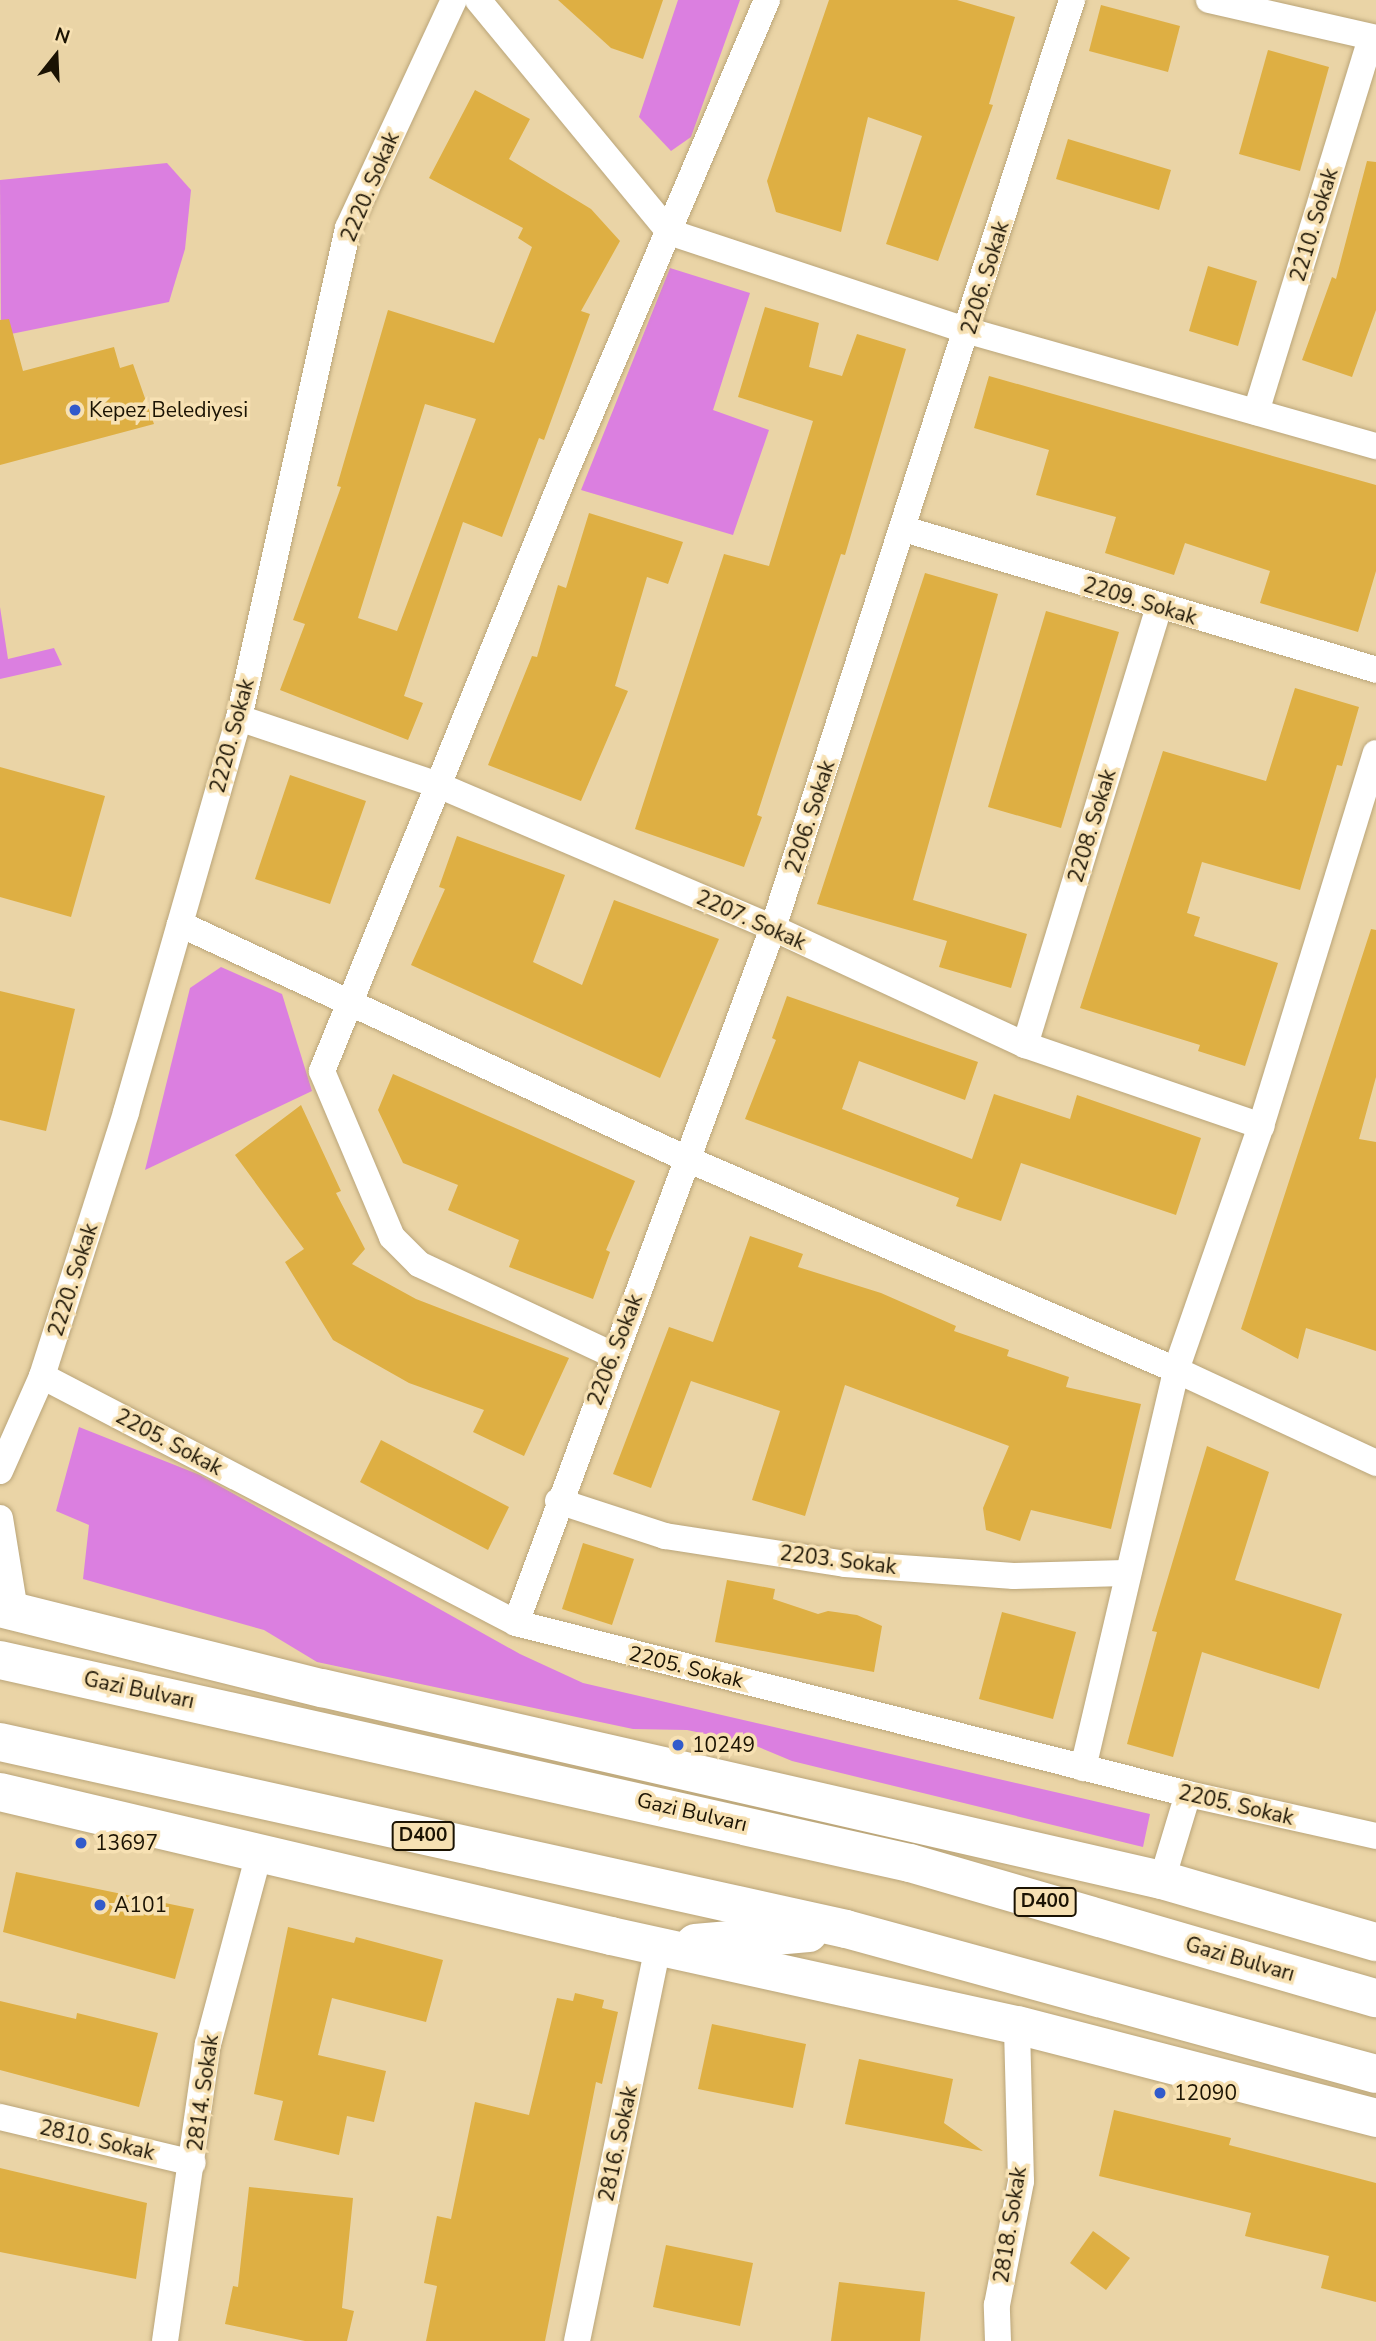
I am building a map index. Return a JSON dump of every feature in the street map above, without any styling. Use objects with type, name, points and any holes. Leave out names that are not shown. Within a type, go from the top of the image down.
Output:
[{"type":"highway","points":[[8,1609],[322,1688],[1162,1880],[1376,1942]]},
{"type":"highway","name":"Gazi Bulvarı","points":[[0,1660],[711,1816],[910,1863],[1376,1998]]},
{"type":"highway","name":"D400","points":[[0,1742],[846,1929],[1376,2074]]},
{"type":"highway","points":[[583,1746],[711,1816],[859,1809]]},
{"type":"highway","points":[[0,1792],[260,1850],[658,1947],[1017,2025],[1376,2118]]},
{"type":"highway","points":[[658,1947],[846,1929],[1017,2025]]},
{"type":"street","name":"2220. Sokak","points":[[0,1471],[42,1376],[180,924],[239,718],[348,228],[454,0]]},
{"type":"street","points":[[478,0],[670,232],[969,331],[1376,446]]},
{"type":"street","points":[[613,1355],[419,1264],[391,1237],[322,1071],[347,1002],[767,0]]},
{"type":"street","name":"2206. Sokak","points":[[516,1623],[558,1501],[773,928],[969,331],[1072,0]]},
{"type":"street","points":[[1209,0],[1374,38]]},
{"type":"street","name":"2210. Sokak","points":[[1256,412],[1374,38]]},
{"type":"street","name":"2209. Sokak","points":[[904,529],[1376,670]]},
{"type":"street","name":"2208. Sokak","points":[[1025,1045],[1159,607]]},
{"type":"street","name":"2207. Sokak","points":[[239,718],[438,785],[773,928],[1025,1045],[1261,1126]]},
{"type":"street","points":[[1083,1768],[1125,1573],[1175,1370],[1261,1126],[1376,753]]},
{"type":"street","points":[[180,924],[687,1159],[1175,1370],[1376,1463]]},
{"type":"street","name":"2205. Sokak","points":[[42,1376],[516,1623],[1083,1768],[1376,1836]]},
{"type":"street","name":"2203. Sokak","points":[[558,1501],[665,1536],[845,1564],[1014,1576],[1125,1573]]},
{"type":"street","points":[[0,1518],[8,1609]]},
{"type":"street","points":[[1162,1880],[1188,1794]]},
{"type":"street","name":"2814. Sokak","points":[[165,2341],[193,2163],[208,2044],[260,1850]]},
{"type":"street","name":"2816. Sokak","points":[[577,2341],[658,1947]]},
{"type":"street","name":"2818. Sokak","points":[[998,2341],[997,2305],[1021,2180],[1017,2025]]},
{"type":"street","name":"2810. Sokak","points":[[0,2117],[193,2163]]},
{"type":"shaded area","points":[[678,0],[740,0],[691,137],[671,151],[639,117]]},
{"type":"shaded area","points":[[167,163],[191,190],[185,249],[169,302],[1,336],[0,180]]},
{"type":"shaded area","points":[[670,268],[750,293],[713,410],[769,430],[733,535],[581,490]]},
{"type":"shaded area","points":[[0,607],[8,659],[54,648],[62,665],[0,679]]},
{"type":"shaded area","points":[[221,967],[282,994],[312,1091],[145,1170],[190,988]]},
{"type":"shaded area","points":[[79,1427],[200,1475],[520,1654],[583,1683],[1150,1814],[1143,1847],[792,1761],[749,1743],[687,1730],[633,1729],[317,1662],[264,1630],[83,1579],[89,1525],[56,1511]]},
{"type":"building","points":[[558,0],[663,0],[643,59],[611,48]]},
{"type":"building","points":[[829,0],[957,0],[1015,17],[989,104],[993,105],[938,261],[886,244],[922,136],[868,117],[841,232],[776,212],[767,181]]},
{"type":"building","points":[[1101,5],[1180,26],[1168,72],[1089,51]]},
{"type":"building","points":[[1268,50],[1329,67],[1300,171],[1239,154]]},
{"type":"building","points":[[475,90],[530,119],[509,159],[591,209],[620,241],[581,311],[590,314],[544,440],[539,438],[502,537],[463,522],[404,696],[423,703],[408,740],[280,690],[305,624],[293,620],[341,487],[337,486],[388,310],[494,343],[532,247],[518,238],[523,228],[429,178]],"holes":[[[425,404],[476,419],[397,631],[358,618]]]},
{"type":"building","points":[[1068,139],[1171,170],[1159,210],[1056,179]]},
{"type":"building","points":[[1367,161],[1376,162],[1376,310],[1352,377],[1302,360],[1332,277],[1336,279]]},
{"type":"building","points":[[1208,266],[1257,281],[1238,346],[1189,331]]},
{"type":"building","points":[[765,307],[819,323],[809,367],[842,376],[857,334],[906,349],[845,555],[841,554],[757,815],[762,817],[744,867],[635,829],[724,554],[769,566],[813,421],[738,397]]},
{"type":"building","name":"Kepez Belediyesi","points":[[9,319],[23,371],[114,347],[120,368],[133,364],[154,424],[0,465],[0,320]]},
{"type":"building","points":[[989,376],[1376,485],[1376,571],[1358,632],[1260,603],[1270,571],[1185,543],[1174,575],[1105,553],[1116,517],[1036,495],[1049,450],[974,428]]},
{"type":"building","points":[[589,513],[683,542],[668,584],[647,577],[615,686],[628,691],[581,801],[488,765],[532,656],[537,657],[558,585],[566,588]]},
{"type":"building","points":[[925,573],[998,594],[913,900],[1027,934],[1011,988],[939,967],[947,941],[817,904]]},
{"type":"building","points":[[1046,611],[1119,632],[1061,828],[988,807]]},
{"type":"building","points":[[1295,688],[1359,707],[1342,766],[1337,765],[1300,890],[1202,862],[1187,913],[1200,917],[1194,936],[1278,963],[1245,1066],[1198,1051],[1200,1045],[1080,1008],[1163,751],[1266,781]]},
{"type":"building","points":[[0,767],[105,796],[71,917],[0,897]]},
{"type":"building","points":[[290,775],[366,801],[330,904],[255,879]]},
{"type":"building","points":[[457,836],[565,875],[533,962],[582,985],[614,900],[719,939],[660,1078],[411,965],[445,889],[439,887]]},
{"type":"building","points":[[1371,929],[1376,930],[1376,1077],[1359,1139],[1376,1142],[1376,1351],[1306,1328],[1298,1359],[1241,1329]]},
{"type":"building","points":[[0,991],[75,1009],[46,1131],[0,1120]]},
{"type":"building","points":[[787,996],[978,1062],[965,1100],[859,1061],[842,1109],[972,1159],[994,1094],[1070,1119],[1077,1095],[1201,1138],[1176,1215],[1021,1163],[1001,1221],[956,1206],[959,1198],[745,1119],[776,1040],[772,1038]]},
{"type":"building","points":[[393,1074],[635,1181],[606,1250],[610,1252],[593,1299],[509,1267],[519,1240],[448,1210],[458,1185],[403,1163],[378,1110]]},
{"type":"building","points":[[301,1105],[341,1191],[336,1193],[365,1249],[352,1264],[416,1299],[569,1358],[524,1456],[473,1432],[484,1410],[409,1383],[333,1340],[285,1262],[304,1249],[235,1155]]},
{"type":"building","points":[[750,1236],[803,1254],[798,1267],[881,1293],[956,1326],[954,1331],[1009,1350],[1007,1356],[1069,1377],[1066,1387],[1141,1404],[1111,1529],[1031,1510],[1020,1541],[986,1530],[983,1508],[1009,1446],[845,1385],[805,1516],[752,1500],[780,1411],[691,1381],[651,1488],[613,1474],[669,1327],[713,1342]]},
{"type":"building","points":[[381,1440],[509,1507],[488,1550],[360,1482]]},
{"type":"building","points":[[1207,1446],[1269,1472],[1235,1580],[1342,1614],[1319,1689],[1202,1652],[1173,1757],[1127,1744],[1157,1632],[1152,1631]]},
{"type":"building","points":[[583,1543],[634,1559],[612,1625],[562,1609]]},
{"type":"building","points":[[727,1580],[775,1589],[773,1599],[818,1614],[828,1611],[857,1615],[882,1626],[874,1672],[715,1642]]},
{"type":"building","points":[[1002,1612],[1076,1632],[1053,1719],[979,1699]]},
{"type":"building","points":[[16,1872],[194,1909],[175,1979],[3,1932]]},
{"type":"building","points":[[288,1927],[354,1943],[356,1937],[443,1960],[426,2022],[332,1998],[318,2055],[386,2071],[374,2122],[347,2116],[339,2155],[274,2140],[283,2101],[254,2094]]},
{"type":"building","points":[[575,1993],[604,2000],[602,2008],[618,2012],[602,2084],[596,2082],[545,2341],[426,2341],[437,2286],[424,2283],[437,2216],[451,2219],[475,2102],[529,2115],[557,1998],[573,2001]]},
{"type":"building","points":[[0,2001],[76,2019],[77,2013],[158,2033],[139,2107],[0,2070]]},
{"type":"building","points":[[712,2024],[806,2044],[793,2108],[698,2089]]},
{"type":"building","points":[[859,2059],[953,2079],[944,2123],[983,2151],[845,2124]]},
{"type":"building","points":[[1114,2110],[1231,2138],[1229,2145],[1376,2183],[1376,2302],[1321,2288],[1329,2256],[1245,2236],[1251,2213],[1099,2176]]},
{"type":"building","points":[[0,2168],[147,2203],[136,2279],[0,2252]]},
{"type":"building","points":[[249,2187],[353,2198],[342,2308],[354,2311],[347,2341],[305,2341],[225,2324],[233,2286],[238,2287]]},
{"type":"building","points":[[1093,2231],[1130,2258],[1106,2290],[1070,2263]]},
{"type":"building","points":[[666,2245],[753,2263],[740,2326],[653,2307]]},
{"type":"building","points":[[839,2282],[925,2292],[920,2341],[831,2341]]},
{"type":"place","name":"Kepez Belediyesi","points":[[75,410]]},
{"type":"place","name":"10249","points":[[678,1745]]},
{"type":"place","name":"13697","points":[[81,1843]]},
{"type":"place","name":"A101","points":[[100,1905]]},
{"type":"place","name":"12090","points":[[1160,2093]]}]
